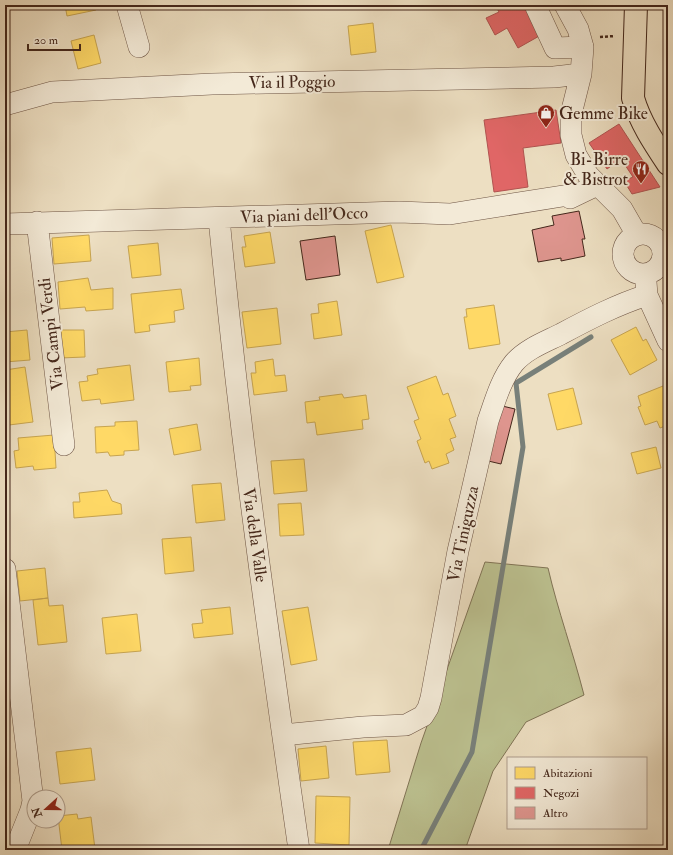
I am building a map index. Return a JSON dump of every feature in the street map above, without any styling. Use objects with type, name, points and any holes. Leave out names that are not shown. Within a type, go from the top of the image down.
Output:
[{"type":"main road","points":[[636,5],[633,98],[637,112],[651,138],[668,164]]},
{"type":"street","points":[[127,5],[139,47]]},
{"type":"street","points":[[538,5],[536,7],[555,48],[583,45]]},
{"type":"street","points":[[566,5],[578,29],[583,45],[581,74],[571,114],[571,135],[581,164],[597,185],[622,209],[637,235]]},
{"type":"street","name":"Via il Poggio","points":[[5,105],[52,92],[212,84],[554,77],[581,74]]},
{"type":"street","name":"Via piani dell'Occo","points":[[5,224],[399,212],[450,214],[569,195],[570,198],[597,185]]},
{"type":"street","name":"Via della Valle","points":[[219,218],[230,335],[252,520],[299,850]]},
{"type":"street","name":"Via Campi Verdi","points":[[37,222],[64,445]]},
{"type":"street","points":[[661,259],[632,271],[624,261],[624,248],[627,242],[637,235],[644,234],[655,239],[661,259],[647,295],[668,341]]},
{"type":"street","name":"Via Tiniguzza","points":[[283,735],[363,727],[406,725],[423,716],[428,708],[431,698],[458,551],[488,421],[495,400],[508,371],[516,361],[538,345],[616,305],[647,295]]},
{"type":"street","points":[[5,569],[33,801],[31,810],[15,850]]},
{"type":"path","points":[[583,45],[601,36],[634,35]]},
{"type":"green space","points":[[485,562],[548,568],[584,695],[526,722],[493,771],[465,850],[388,850],[421,743]]},
{"type":"building: Abitazioni","points":[[65,5],[95,5],[96,10],[67,16]]},
{"type":"building: Abitazioni","points":[[373,23],[376,52],[351,55],[348,26]]},
{"type":"building: Abitazioni","points":[[94,35],[101,63],[78,69],[71,41]]},
{"type":"building: Abitazioni","points":[[391,225],[404,277],[377,283],[365,231]]},
{"type":"building: Abitazioni","points":[[270,232],[275,263],[245,267],[242,247],[246,247],[244,236]]},
{"type":"building: Abitazioni","points":[[89,235],[91,261],[54,264],[52,238]]},
{"type":"building: Abitazioni","points":[[158,243],[161,275],[132,278],[128,246]]},
{"type":"building: Abitazioni","points":[[88,278],[91,290],[113,288],[113,309],[86,311],[85,307],[60,309],[58,282]]},
{"type":"building: Abitazioni","points":[[181,289],[184,309],[174,311],[175,322],[149,325],[150,331],[135,333],[131,294]]},
{"type":"building: Abitazioni","points":[[337,301],[342,335],[314,339],[311,314],[319,313],[318,304]]},
{"type":"building: Abitazioni","points":[[494,305],[500,344],[469,349],[464,317],[467,317],[466,309]]},
{"type":"building: Abitazioni","points":[[277,308],[281,344],[247,348],[242,312]]},
{"type":"building: Abitazioni","points":[[636,327],[643,341],[646,339],[657,360],[630,375],[611,340]]},
{"type":"building: Abitazioni","points":[[27,330],[30,360],[5,362],[5,332]]},
{"type":"building: Abitazioni","points":[[59,330],[84,330],[85,357],[60,358]]},
{"type":"building: Abitazioni","points":[[199,358],[201,385],[190,386],[191,390],[169,392],[166,362]]},
{"type":"building: Abitazioni","points":[[273,359],[275,376],[285,375],[287,391],[254,395],[251,373],[256,373],[255,362]]},
{"type":"building: Abitazioni","points":[[130,365],[134,400],[101,404],[100,399],[82,401],[79,382],[88,381],[87,376],[98,374],[97,369]]},
{"type":"building: Abitazioni","points":[[25,367],[33,422],[9,425],[5,402],[5,370]]},
{"type":"building: Abitazioni","points":[[436,376],[443,395],[448,393],[456,416],[449,419],[456,437],[450,439],[454,450],[446,454],[449,463],[432,469],[429,461],[425,463],[417,441],[421,439],[414,421],[419,419],[407,387]]},
{"type":"building: Abitazioni","points":[[668,384],[668,425],[660,428],[657,421],[645,425],[638,407],[641,406],[638,396]]},
{"type":"building: Abitazioni","points":[[573,388],[582,424],[557,430],[548,394]]},
{"type":"building: Abitazioni","points":[[342,394],[344,398],[366,395],[369,419],[362,420],[363,429],[317,435],[315,422],[307,423],[305,402],[320,400],[319,397]]},
{"type":"building: Abitazioni","points":[[137,421],[139,450],[124,451],[124,455],[110,456],[108,452],[96,453],[95,427],[115,426],[115,422]]},
{"type":"building: Abitazioni","points":[[197,424],[201,450],[174,455],[169,429]]},
{"type":"building: Abitazioni","points":[[54,435],[56,468],[34,470],[33,466],[16,468],[14,451],[19,450],[18,438]]},
{"type":"building: Abitazioni","points":[[656,447],[661,468],[637,474],[631,453]]},
{"type":"building: Abitazioni","points":[[304,459],[307,491],[274,494],[271,461]]},
{"type":"building: Abitazioni","points":[[221,483],[225,520],[196,523],[192,485]]},
{"type":"building: Abitazioni","points":[[107,490],[112,501],[121,504],[122,514],[74,518],[73,502],[80,502],[79,493]]},
{"type":"building: Abitazioni","points":[[301,503],[304,535],[280,536],[278,504]]},
{"type":"building: Abitazioni","points":[[191,537],[194,571],[165,574],[162,539]]},
{"type":"building: Abitazioni","points":[[45,568],[48,598],[20,601],[17,571]]},
{"type":"building: Abitazioni","points":[[48,598],[49,606],[63,605],[67,642],[38,645],[33,600]]},
{"type":"building: Abitazioni","points":[[230,607],[233,634],[194,638],[192,624],[203,623],[201,610]]},
{"type":"building: Abitazioni","points":[[308,607],[317,660],[291,665],[282,611]]},
{"type":"building: Abitazioni","points":[[137,614],[141,651],[106,654],[102,618]]},
{"type":"building: Abitazioni","points":[[387,740],[390,772],[356,775],[353,742]]},
{"type":"building: Abitazioni","points":[[326,746],[329,778],[301,781],[298,749]]},
{"type":"building: Abitazioni","points":[[91,748],[95,780],[60,784],[56,752]]},
{"type":"building: Abitazioni","points":[[316,796],[350,797],[349,845],[315,843]]},
{"type":"building: Abitazioni","points":[[77,814],[78,819],[91,817],[95,849],[62,850],[60,829],[66,829],[66,815]]},
{"type":"building: Negozi","points":[[495,5],[526,5],[541,35],[518,48],[507,28],[495,35],[486,18],[499,12]]},
{"type":"building: Negozi","points":[[556,110],[561,143],[523,148],[528,187],[494,192],[484,120]]},
{"type":"building: Negozi","points":[[619,124],[660,187],[632,194],[624,181],[633,177],[621,159],[607,169],[589,143]]},
{"type":"building: Altro","points":[[579,211],[585,239],[582,239],[585,256],[561,261],[561,258],[538,262],[532,230],[554,225],[552,216]]},
{"type":"building: Altro","points":[[335,236],[340,275],[306,280],[300,241]]},
{"type":"building: Altro","points":[[498,405],[515,409],[501,464],[484,460]]},
{"type":"waterway","points":[[421,850],[472,752],[523,447],[516,383],[591,337]]},
{"type":"place","name":"Gemme Bike","points":[[546,128]]},
{"type":"place","name":"Bi-Birre & Bistrot","points":[[641,184]]}]
